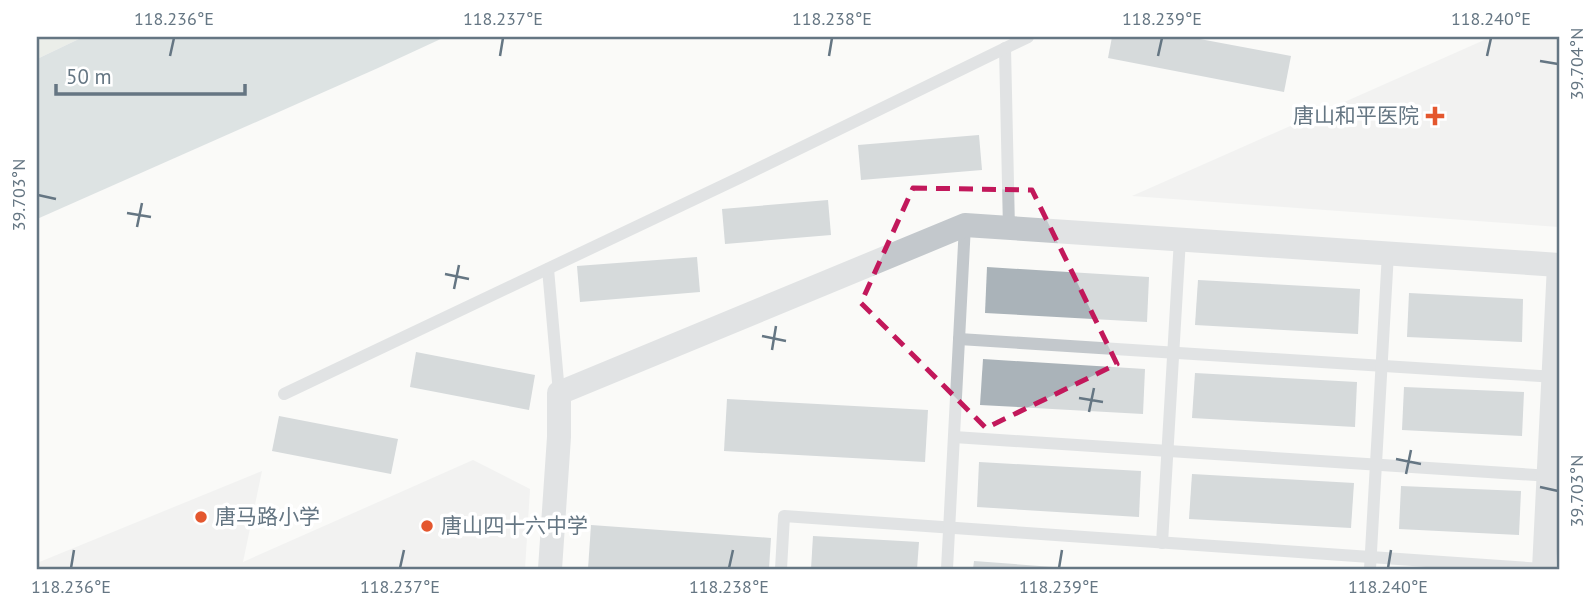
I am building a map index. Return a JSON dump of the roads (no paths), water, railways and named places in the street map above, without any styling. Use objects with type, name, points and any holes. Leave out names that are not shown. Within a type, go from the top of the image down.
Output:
[{"type":"street","points":[[551,569],[559,393],[965,226],[1559,265],[1554,476],[1543,569]]},
{"type":"lane","points":[[284,394],[1028,37]]},
{"type":"lane","points":[[1004,48],[1009,229]]},
{"type":"lane","points":[[947,569],[965,226]]},
{"type":"lane","points":[[1162,543],[1180,240]]},
{"type":"lane","points":[[1370,563],[1388,253]]},
{"type":"lane","points":[[548,269],[559,393]]},
{"type":"lane","points":[[959,338],[1556,377]]},
{"type":"lane","points":[[954,437],[1554,476]]},
{"type":"lane","points":[[781,569],[784,516],[1162,543],[1370,563],[1543,569]]},
{"type":"place","name":"唐山和平医院","points":[[1435,116]]},
{"type":"place","name":"唐马路小学","points":[[201,517]]},
{"type":"place","name":"唐山四十六中学","points":[[427,526]]}]
